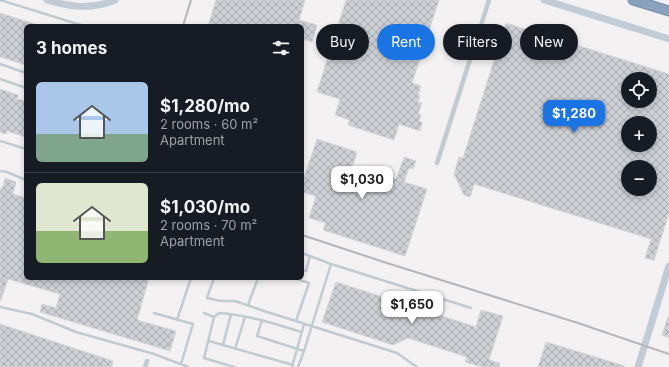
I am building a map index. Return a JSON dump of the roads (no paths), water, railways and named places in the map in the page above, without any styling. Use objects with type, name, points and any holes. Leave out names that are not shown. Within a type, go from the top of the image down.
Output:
[{"type":"highway","points":[[633,0],[669,11]]},
{"type":"street","points":[[47,0],[69,6],[80,7],[101,5],[115,0]]},
{"type":"street","points":[[437,163],[489,0]]},
{"type":"street","points":[[544,0],[669,39]]},
{"type":"street","points":[[638,367],[669,266]]},
{"type":"street","points":[[145,367],[147,361]]},
{"type":"lane","points":[[0,0],[78,24]]},
{"type":"lane","points":[[0,64],[24,72]]},
{"type":"lane","points":[[0,79],[24,87]]},
{"type":"lane","points":[[0,141],[24,148]]},
{"type":"lane","points":[[0,171],[7,172],[24,179]]},
{"type":"lane","points":[[304,254],[331,264],[471,308]]},
{"type":"lane","points":[[304,270],[306,271],[310,256]]},
{"type":"lane","points":[[298,367],[331,264]]},
{"type":"lane","points":[[177,320],[190,280]]},
{"type":"lane","points":[[213,280],[207,298],[220,301],[235,301],[296,320],[304,324],[397,354],[417,367]]},
{"type":"lane","points":[[248,305],[257,280]]},
{"type":"lane","points":[[296,320],[309,283],[300,280]]},
{"type":"lane","points":[[0,307],[32,314],[76,332],[154,354],[188,367]]},
{"type":"lane","points":[[154,313],[193,324],[181,364]]},
{"type":"lane","points":[[204,313],[214,317]]},
{"type":"lane","points":[[234,367],[204,358],[214,317],[219,313],[262,320],[302,332]]},
{"type":"lane","points":[[223,345],[231,314]]},
{"type":"lane","points":[[235,349],[245,317]]},
{"type":"lane","points":[[262,320],[257,336],[304,351]]},
{"type":"lane","points":[[209,341],[292,366],[304,324]]},
{"type":"railway","points":[[184,24],[191,0]]},
{"type":"railway","points":[[304,236],[578,323],[669,354]]}]
